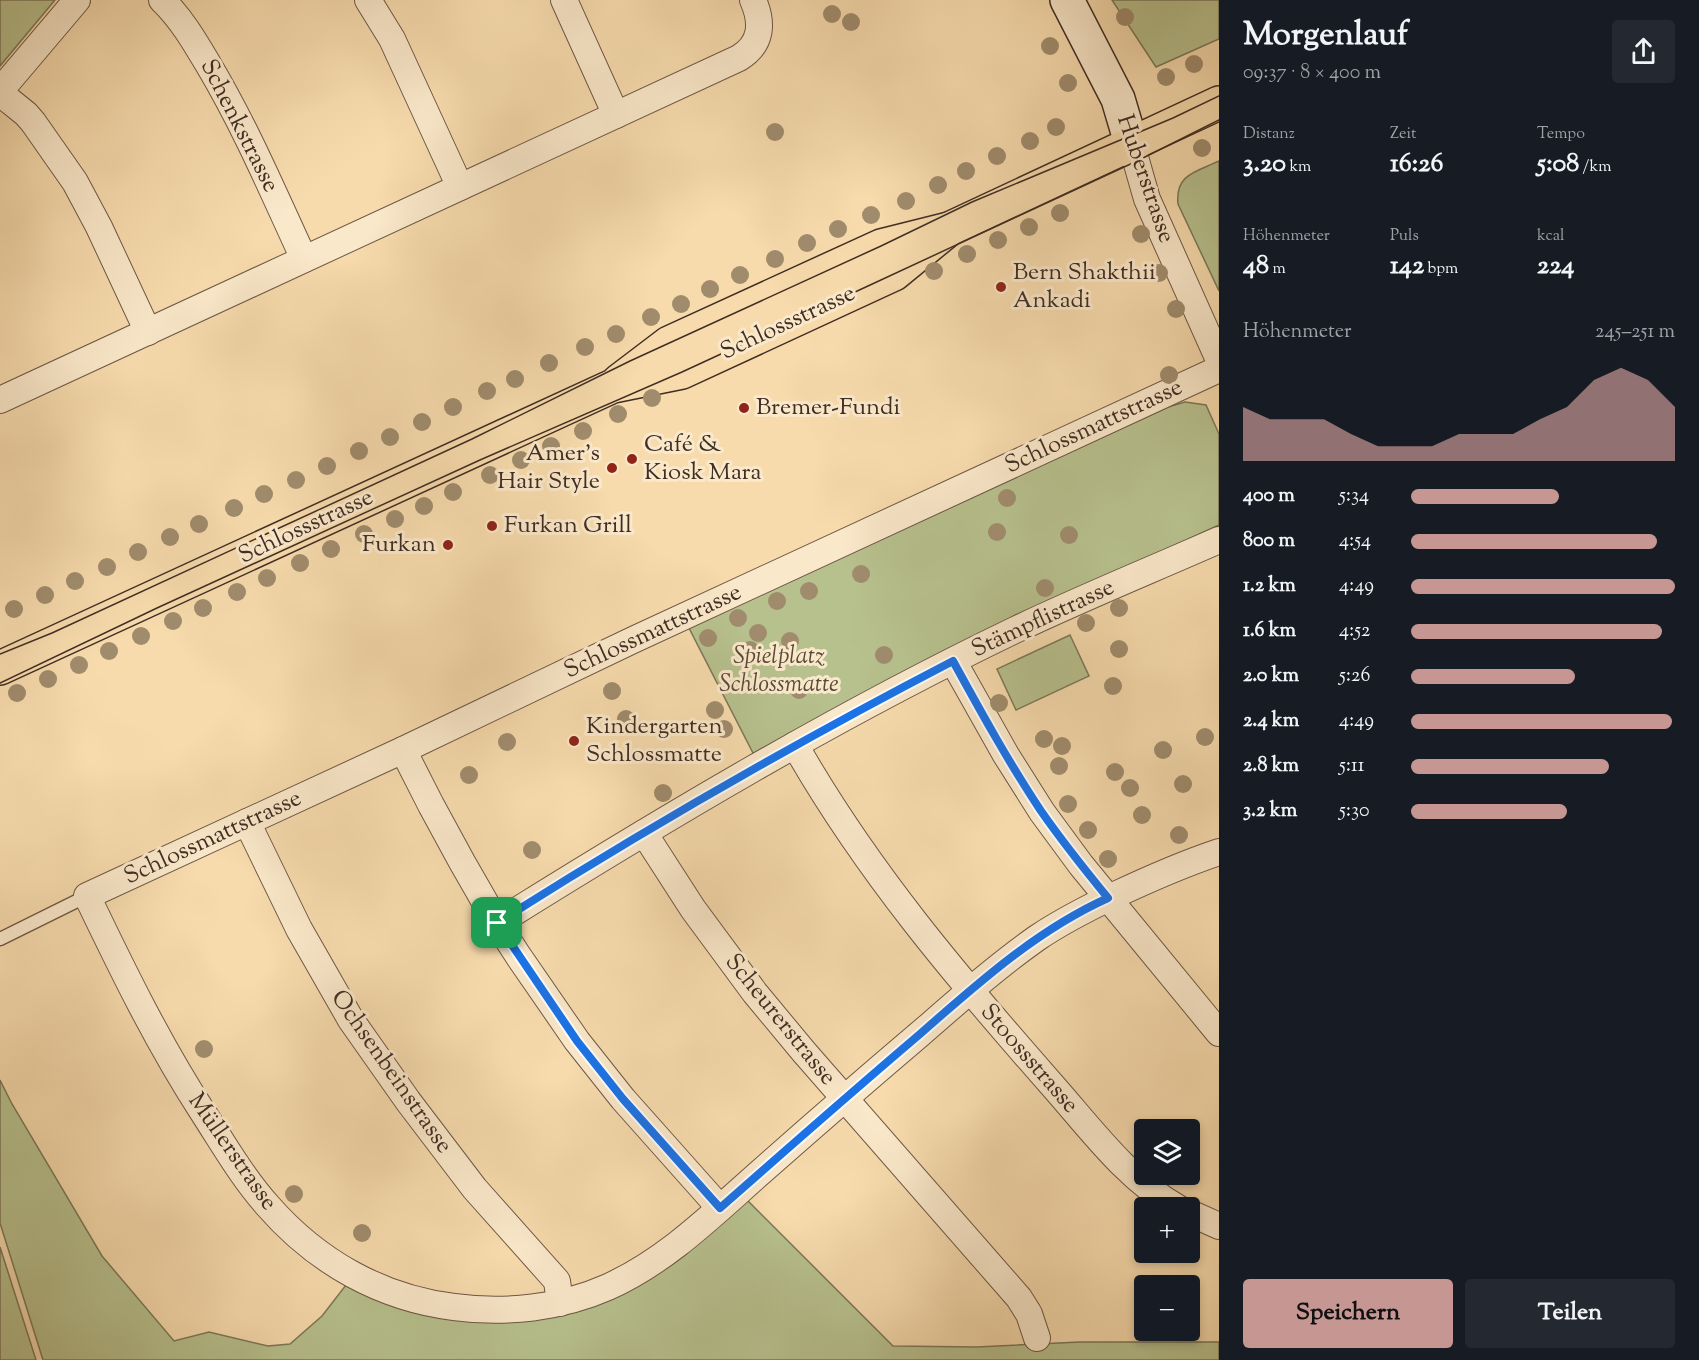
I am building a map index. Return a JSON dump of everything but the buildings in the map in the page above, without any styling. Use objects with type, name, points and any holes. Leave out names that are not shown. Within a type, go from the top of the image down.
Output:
[{"type":"main road","name":"Schlossstrasse","points":[[0,668],[613,386],[669,343],[686,335],[881,246],[949,229],[1219,103]]},
{"type":"street","points":[[76,0],[0,92],[33,122],[75,182],[99,227],[148,332]]},
{"type":"street","name":"Schenkstrasse","points":[[162,0],[195,43],[223,89],[246,133],[304,260]]},
{"type":"street","points":[[368,0],[392,39],[460,187]]},
{"type":"street","points":[[564,0],[616,115]]},
{"type":"street","points":[[0,400],[746,53],[753,45],[759,30],[759,20],[753,0]]},
{"type":"street","name":"Huberstrasse","points":[[1067,0],[1114,91],[1147,199],[1219,360]]},
{"type":"street","name":"Schlossmattstrasse","points":[[87,896],[1219,369]]},
{"type":"street","name":"Stämpflistrasse","points":[[497,923],[644,833],[795,745],[953,661],[1079,601],[1219,540]]},
{"type":"street","points":[[953,661],[1006,755],[1042,812],[1081,865],[1219,1032]]},
{"type":"street","name":"Stoossstrasse","points":[[795,745],[870,864],[908,914],[1105,1147],[1136,1177],[1163,1197]]},
{"type":"street","points":[[403,750],[451,843],[497,923],[577,1041],[623,1099],[720,1208]]},
{"type":"street","name":"Ochsenbeinstrasse","points":[[247,822],[299,929],[351,1020],[408,1101],[475,1189],[557,1281],[560,1303]]},
{"type":"street","name":"Scheurerstrasse","points":[[644,833],[693,909],[733,964],[788,1032],[1019,1298],[1029,1314],[1037,1338]]},
{"type":"street","name":"Müllerstrasse","points":[[87,896],[127,979],[192,1096],[251,1185],[281,1221],[320,1254],[361,1280],[407,1298],[433,1304],[490,1310],[560,1303],[605,1288],[661,1257],[691,1234],[970,990],[1036,938],[1077,912],[1153,877],[1219,852]]},
{"type":"street","points":[[1200,1217],[1219,1226]]},
{"type":"lane","points":[[0,939],[87,896]]},
{"type":"green space","points":[[0,0],[55,0],[0,66]]},
{"type":"green space","points":[[1112,0],[1219,0],[1219,39],[1156,67]]},
{"type":"green space","points":[[1219,161],[1219,291],[1178,204],[1178,194],[1180,186],[1189,175]]},
{"type":"green space","name":"Spielplatz Schlossmatte","points":[[1185,402],[1206,405],[1219,434],[1219,525],[1013,620],[754,755],[689,628],[1168,407]]},
{"type":"green space","points":[[1070,635],[1089,676],[1016,710],[997,669]]},
{"type":"green space","points":[[0,1080],[102,1256],[174,1341],[209,1332],[268,1346],[290,1344],[322,1316],[346,1285],[542,1318],[746,1199],[893,1346],[977,1347],[1080,1342],[1219,1342],[1219,1360],[43,1360],[0,1223]]},
{"type":"green space","points":[[0,1247],[36,1360],[0,1360]]},
{"type":"tram line","points":[[0,654],[52,633],[472,439],[630,361],[972,202],[1173,118],[1219,96]]},
{"type":"tram line","points":[[0,683],[157,608],[480,460],[682,372],[1137,161],[1219,120]]},
{"type":"place","name":"Bern Shakthii Ankadi","points":[[1001,287]]},
{"type":"place","name":"Bremer-Fundi","points":[[744,408]]},
{"type":"place","name":"Café & Kiosk Mara","points":[[632,459]]},
{"type":"place","name":"Amer's Hair Style","points":[[612,468]]},
{"type":"place","name":"Furkan Grill","points":[[492,526]]},
{"type":"place","name":"Furkan","points":[[448,545]]},
{"type":"place","name":"Kindergarten Schlossmatte","points":[[574,741]]},
{"type":"route","points":[[953,661],[1006,755],[1042,812],[1108,898],[1077,912],[1036,938],[970,990],[720,1208],[623,1099],[577,1041],[497,923],[644,833],[795,745],[953,661]]}]
